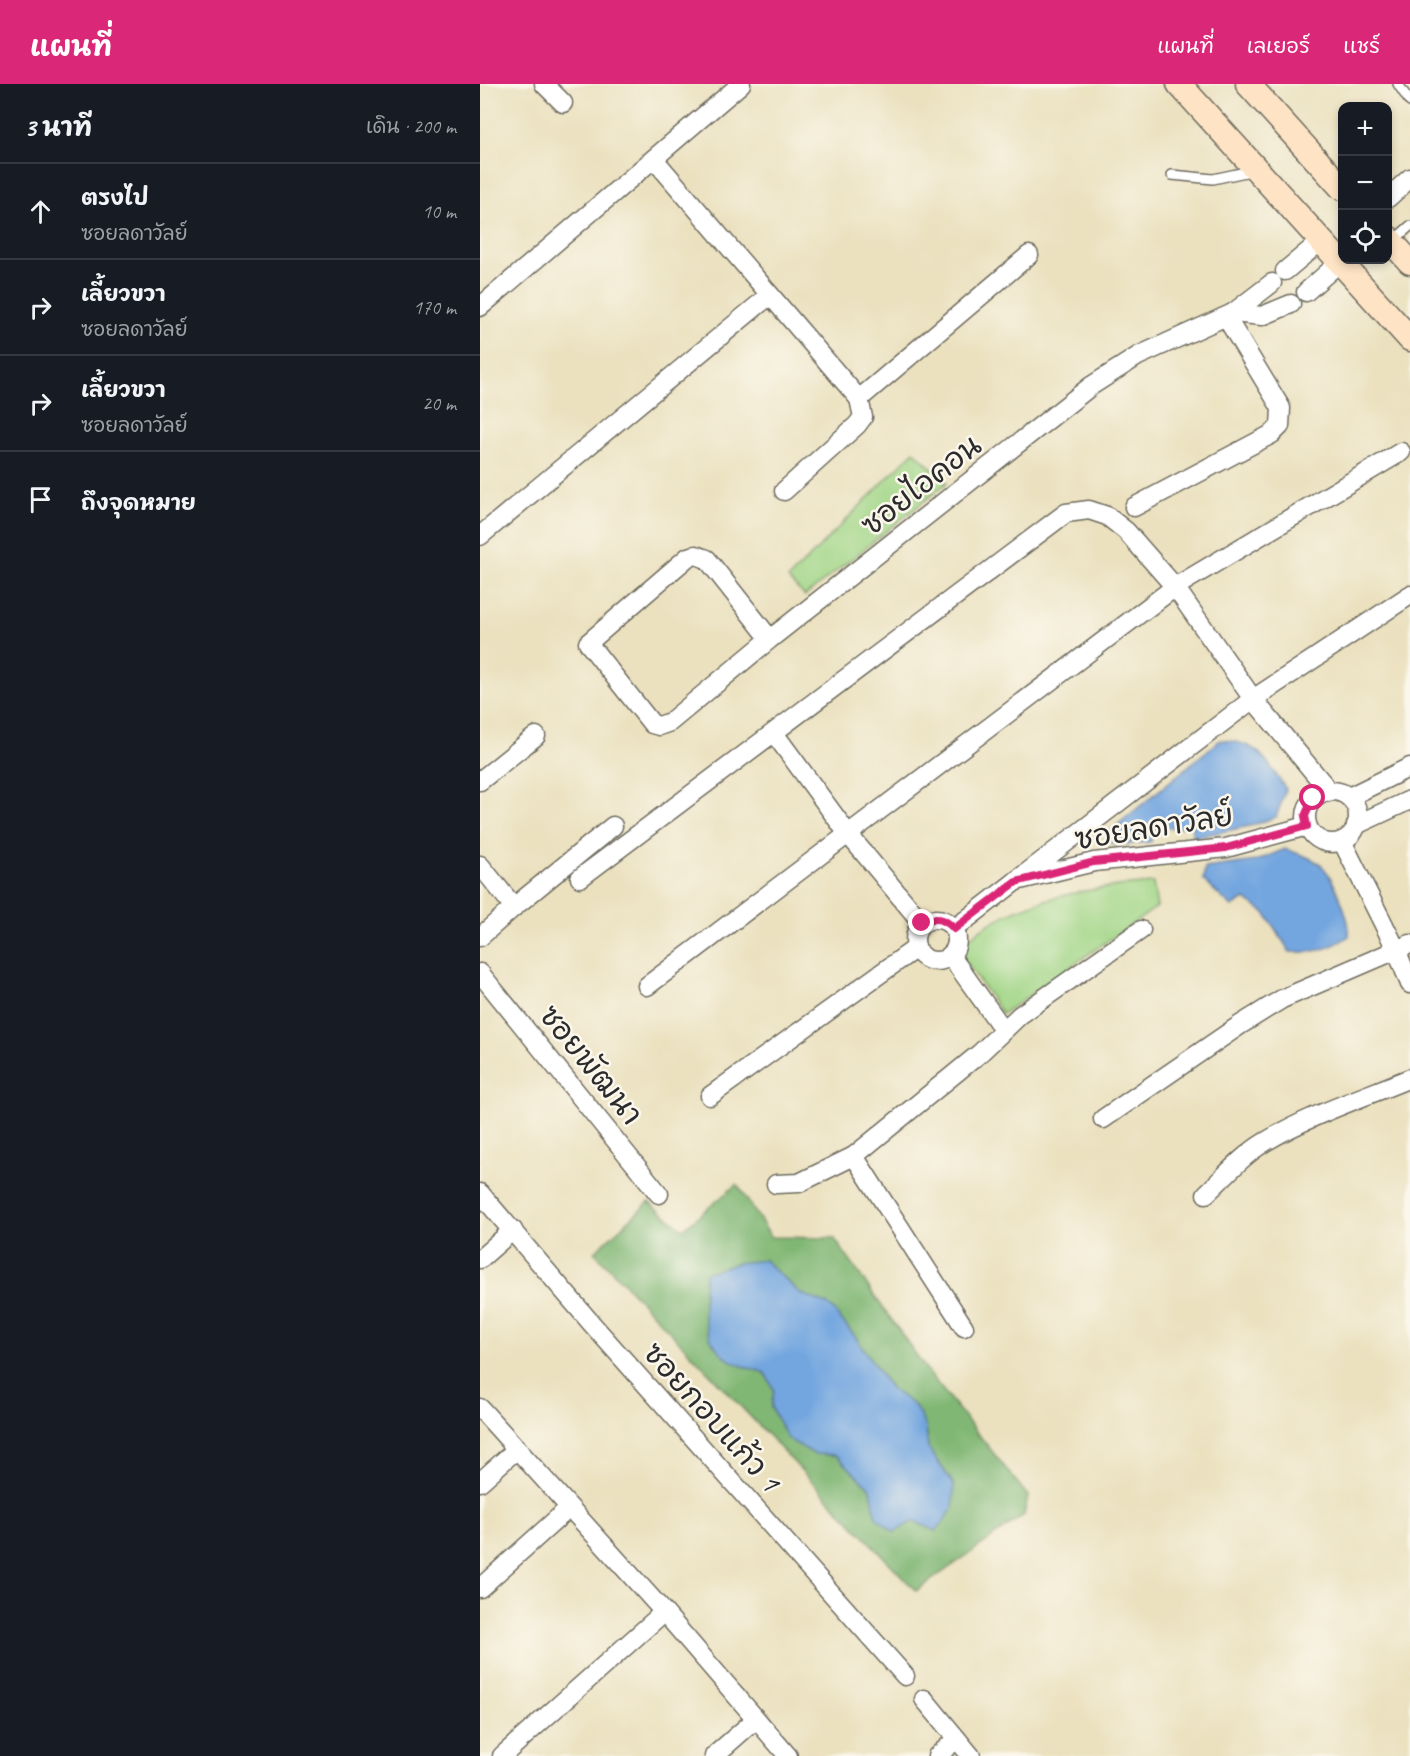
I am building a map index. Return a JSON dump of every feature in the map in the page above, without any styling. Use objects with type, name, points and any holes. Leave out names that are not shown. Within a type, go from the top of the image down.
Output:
[{"type":"main road","points":[[1179,84],[1194,94],[1257,170],[1338,258]]},
{"type":"main road","points":[[1248,84],[1338,184]]},
{"type":"main road","points":[[1392,242],[1410,262]]},
{"type":"main road","points":[[1344,264],[1410,339]]},
{"type":"street","points":[[544,84],[563,103]]},
{"type":"street","points":[[480,307],[741,84]]},
{"type":"street","points":[[654,159],[859,399],[863,417],[857,425],[784,491]]},
{"type":"street","points":[[1392,194],[1410,178]]},
{"type":"street","name":"ซอยไอคอน","points":[[770,639],[707,559],[696,555],[688,557],[588,643],[652,724],[659,726],[670,722],[770,639],[1091,386],[1138,356],[1230,315],[1322,240]]},
{"type":"street","points":[[859,399],[1029,255]]},
{"type":"street","points":[[1305,292],[1338,264]]},
{"type":"street","points":[[480,536],[770,295]]},
{"type":"street","name":"ซอยไอคอน","points":[[1230,315],[1262,316],[1291,304]]},
{"type":"street","points":[[1134,507],[1272,435],[1280,426],[1281,408],[1230,315]]},
{"type":"street","points":[[647,986],[1175,587],[1401,452]]},
{"type":"street","points":[[580,878],[1066,513],[1089,510],[1107,516],[1126,531],[1175,587],[1253,699],[1330,792]]},
{"type":"street","points":[[1016,882],[1253,699],[1410,595]]},
{"type":"street","points":[[774,732],[848,834],[922,923]]},
{"type":"street","points":[[480,781],[536,736]]},
{"type":"street","points":[[1349,797],[1410,767]]},
{"type":"street","points":[[1330,792],[1341,792],[1349,797],[1358,815],[1351,834],[1342,841],[1321,841],[1307,826],[1305,816],[1313,798],[1330,792]]},
{"type":"street","points":[[1356,825],[1410,800]]},
{"type":"street","points":[[480,937],[613,826]]},
{"type":"street","name":"ซอยลดาวัลย์","points":[[954,929],[1016,882],[1094,862],[1226,848],[1307,826]]},
{"type":"street","points":[[1342,841],[1403,946],[1410,984]]},
{"type":"street","points":[[480,865],[514,907]]},
{"type":"street","points":[[935,918],[944,920],[954,929],[957,939],[950,956],[933,961],[920,954],[916,948],[916,932],[922,923],[935,918]]},
{"type":"street","points":[[776,1184],[799,1183],[854,1155],[979,1054],[1003,1029],[1141,930]]},
{"type":"street","points":[[1103,1119],[1232,1030],[1282,999],[1403,946]]},
{"type":"street","points":[[710,1096],[916,948]]},
{"type":"street","points":[[950,956],[1003,1029]]},
{"type":"street","name":"ซอยพัฒนา","points":[[480,973],[658,1194]]},
{"type":"street","points":[[1206,1194],[1241,1160],[1264,1142],[1331,1110],[1410,1078]]},
{"type":"street","points":[[854,1155],[963,1327]]},
{"type":"street","name":"ซอยกอบแก้ว 1","points":[[480,1193],[592,1324],[905,1676]]},
{"type":"street","points":[[480,1259],[513,1230]]},
{"type":"street","points":[[480,1408],[664,1612],[788,1756]]},
{"type":"street","points":[[480,1482],[517,1449]]},
{"type":"street","points":[[480,1588],[569,1508]]},
{"type":"street","points":[[502,1756],[664,1612]]},
{"type":"street","points":[[924,1699],[971,1756]]},
{"type":"street","points":[[714,1756],[756,1719]]},
{"type":"street","points":[[937,1756],[957,1738]]},
{"type":"lane","points":[[1398,84],[1410,102]]},
{"type":"lane","points":[[1172,175],[1192,179],[1213,179],[1257,170]]},
{"type":"lane","points":[[1392,239],[1410,226]]},
{"type":"green space","points":[[914,451],[947,483],[805,596],[788,579]]},
{"type":"green space","points":[[1153,883],[1157,907],[1002,1014],[964,959],[962,945],[981,929],[1002,916],[1026,906],[1078,892]]},
{"type":"green space","points":[[737,1184],[771,1237],[834,1238],[929,1373],[1028,1496],[1024,1515],[916,1591],[594,1252],[649,1202],[683,1229]],"holes":[[[764,1260],[800,1293],[829,1306],[854,1335],[890,1388],[915,1406],[926,1427],[928,1448],[954,1485],[936,1531],[914,1521],[876,1517],[871,1489],[836,1455],[814,1454],[771,1408],[774,1390],[765,1373]]]},
{"type":"water","points":[[1220,740],[1234,741],[1253,748],[1272,769],[1286,789],[1276,817],[1250,826],[1192,838],[1192,826],[1153,829],[1151,842],[1115,845],[1108,841],[1109,832]]},
{"type":"water","points":[[1285,849],[1305,856],[1323,867],[1337,890],[1345,910],[1349,936],[1335,945],[1321,950],[1290,952],[1265,913],[1245,899],[1232,907],[1203,880],[1205,868],[1256,861]]},
{"type":"water","points":[[764,1260],[800,1293],[829,1305],[854,1335],[890,1388],[915,1406],[926,1427],[928,1448],[954,1485],[953,1508],[936,1531],[914,1521],[894,1532],[876,1517],[871,1489],[836,1455],[814,1454],[788,1439],[771,1408],[774,1390],[765,1373],[733,1362],[714,1344],[705,1323],[705,1273],[738,1263]]},
{"type":"route","points":[[922,923],[935,918],[944,920],[954,929],[1016,882],[1094,862],[1226,848],[1307,826],[1305,816],[1307,806],[1313,798]]}]
